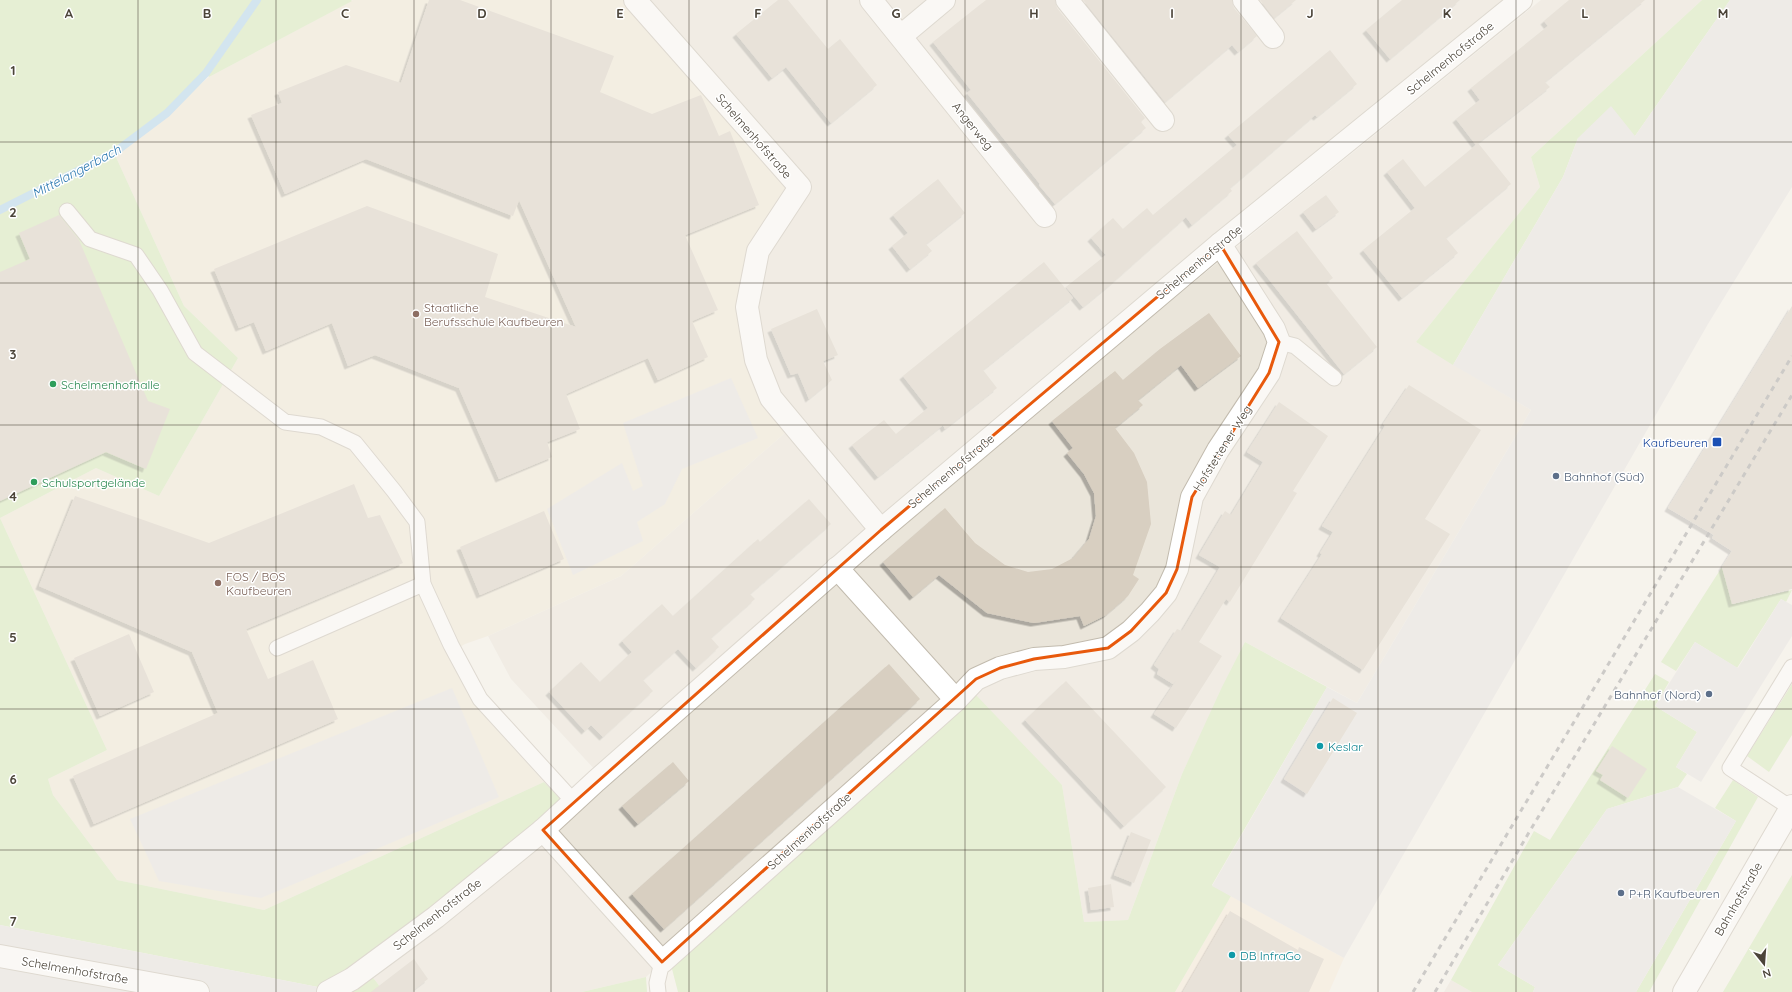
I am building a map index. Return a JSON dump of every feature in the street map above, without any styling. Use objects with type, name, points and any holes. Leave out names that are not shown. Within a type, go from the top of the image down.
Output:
[{"type":"street","name":"Schelmenhofstraße","points":[[635,0],[800,187],[758,251],[746,307],[756,360],[771,398],[881,530]]},
{"type":"street","name":"Angerweg","points":[[871,0],[1045,216]]},
{"type":"street","points":[[901,36],[944,0]]},
{"type":"street","points":[[1067,0],[1162,120]]},
{"type":"street","points":[[1244,0],[1273,37]]},
{"type":"street","name":"Schelmenhofstraße","points":[[328,992],[352,979],[436,917],[543,830],[881,530],[1220,244],[1521,0]]},
{"type":"street","points":[[1220,244],[1274,329],[1279,342]]},
{"type":"street","name":"Hofstettener Weg","points":[[956,700],[976,679],[1000,668],[1034,659],[1064,657],[1108,648],[1131,631],[1150,612],[1166,593],[1178,569],[1192,496],[1218,450],[1269,373],[1279,342]]},
{"type":"street","points":[[837,568],[956,700]]},
{"type":"street","name":"Schelmenhofstraße","points":[[543,830],[659,979],[956,700]]},
{"type":"street","name":"Bahnhofstraße","points":[[1684,992],[1791,808]]},
{"type":"street","name":"Schelmenhofstraße","points":[[0,956],[198,992]]},
{"type":"lane","points":[[67,211],[90,239],[136,256],[160,290],[195,353],[285,422],[321,427],[355,443],[417,522],[423,584],[451,645],[480,700],[574,802]]},
{"type":"lane","points":[[1279,342],[1295,346],[1334,378]]},
{"type":"lane","points":[[277,648],[423,584]]},
{"type":"lane","points":[[1791,808],[1730,768],[1792,667]]},
{"type":"highlighted area","points":[[1220,244],[1279,342],[1269,373],[1192,497],[1177,569],[1166,593],[1131,631],[1108,648],[1034,659],[1000,668],[976,679],[662,962],[543,830],[881,530]]},
{"type":"shaded area","points":[[353,0],[625,0],[790,185],[751,248],[763,399],[785,433],[621,576],[488,636],[465,644],[450,653],[479,710],[544,782],[264,910],[117,880],[53,795],[48,779],[107,750],[0,518],[96,468],[159,496],[238,358],[184,306],[115,155],[209,77]]},
{"type":"shaded area","points":[[643,0],[1504,0],[880,518],[779,396]]},
{"type":"shaded area","points":[[1541,0],[1702,0],[1531,157],[1540,187],[1416,342],[1531,410],[1357,703],[1245,642],[1182,774],[1128,920],[1084,922],[1062,785],[955,688],[849,570],[894,529],[1234,249]]},
{"type":"shaded area","name":"Bahnhof (Süd)","points":[[1730,0],[1792,0],[1792,187],[1708,324],[1344,958],[1212,886],[1327,687],[1357,703],[1531,410],[1453,365],[1563,177],[1578,138],[1611,106],[1635,136]]},
{"type":"shaded area","points":[[731,378],[758,438],[682,469],[665,504],[637,522],[643,541],[573,575],[547,509],[622,463],[633,491],[643,486],[623,423]]},
{"type":"shaded area","points":[[785,433],[868,527],[597,772],[511,679],[488,636],[621,576]]},
{"type":"shaded area","points":[[836,579],[946,698],[646,977],[582,992],[384,992],[371,975]]},
{"type":"shaded area","name":"Bahnhof (Nord)","points":[[1781,599],[1792,605],[1792,636],[1701,782],[1676,767],[1697,732],[1655,706],[1695,642],[1738,668]]},
{"type":"shaded area","points":[[452,688],[499,797],[261,898],[159,881],[130,819]]},
{"type":"shaded area","name":"P+R Kaufbeuren","points":[[1678,787],[1736,821],[1636,992],[1533,992],[1535,987],[1498,965],[1607,809]]},
{"type":"shaded area","points":[[1231,896],[1344,958],[1329,992],[1175,992]]},
{"type":"shaded area","points":[[0,925],[323,988],[322,992],[0,992]]},
{"type":"shaded area","points":[[1451,980],[1472,992],[1444,992]]},
{"type":"green space","points":[[0,0],[352,1],[209,77],[204,71],[165,111],[113,150],[0,208]]},
{"type":"green space","points":[[1702,0],[1730,0],[1635,136],[1578,138],[1563,177],[1453,365],[1416,342],[1540,187],[1531,157]]},
{"type":"green space","name":"Schulsportgelände","points":[[115,155],[184,306],[238,358],[159,496],[96,468],[0,518],[0,214]]},
{"type":"green space","points":[[0,518],[107,750],[48,779],[53,795],[117,880],[264,910],[544,782],[563,802],[432,910],[323,988],[0,925]]},
{"type":"green space","points":[[1722,567],[1733,604],[1792,590],[1786,602],[1781,599],[1737,668],[1695,642],[1676,671],[1661,662]]},
{"type":"green space","points":[[1245,642],[1327,687],[1212,885],[1231,896],[1175,992],[678,992],[671,965],[975,694],[1062,785],[1084,922],[1128,920],[1182,774],[1222,687]]},
{"type":"green space","points":[[1655,674],[1669,682],[1655,706],[1697,732],[1676,767],[1687,774],[1678,787],[1607,809],[1498,965],[1535,987],[1533,992],[1472,992],[1451,980],[1534,831],[1550,840]]},
{"type":"green space","points":[[1792,684],[1792,735],[1769,772],[1747,756]]},
{"type":"green space","points":[[1733,780],[1758,797],[1649,992],[1636,992],[1736,821],[1715,808]]},
{"type":"green space","points":[[1792,875],[1792,992],[1723,992]]},
{"type":"green space","points":[[371,975],[384,992],[343,992]]},
{"type":"green space","points":[[646,977],[647,992],[582,992]]},
{"type":"building","points":[[429,0],[460,0],[614,56],[600,92],[652,114],[701,95],[719,136],[730,131],[759,205],[685,235],[718,310],[692,321],[708,357],[658,380],[648,358],[566,394],[580,429],[547,442],[552,457],[499,479],[459,388],[375,355],[348,366],[332,323],[266,351],[254,322],[239,328],[214,269],[367,206],[498,254],[485,297],[576,327],[519,200],[513,216],[366,159],[285,194],[251,115],[282,103],[278,92],[346,65],[401,83]]},
{"type":"building","points":[[778,0],[788,0],[828,49],[840,39],[877,85],[831,123],[786,67],[772,78],[736,34]]},
{"type":"building","points":[[986,0],[1055,0],[1057,8],[1145,118],[1141,122],[1146,128],[1055,204],[967,93],[971,90],[933,42]]},
{"type":"building","points":[[1083,0],[1232,0],[1234,8],[1257,36],[1238,52],[1232,45],[1165,102]]},
{"type":"building","points":[[1260,0],[1296,0],[1274,18]]},
{"type":"building","points":[[1402,0],[1460,0],[1390,59],[1366,30]]},
{"type":"building","points":[[1569,0],[1645,0],[1545,82],[1550,87],[1478,143],[1511,184],[1446,238],[1458,253],[1402,298],[1363,250],[1415,208],[1387,172],[1403,159],[1425,187],[1476,145],[1456,119],[1480,100],[1471,88],[1548,26],[1544,21]]},
{"type":"building","points":[[1330,50],[1357,84],[1317,117],[1315,115],[1230,188],[1232,191],[1192,225],[1186,217],[1083,307],[1066,287],[1106,255],[1091,238],[1113,218],[1123,229],[1147,208],[1153,215],[1237,145],[1228,135]]},
{"type":"building","points":[[938,179],[965,213],[926,244],[932,251],[910,269],[892,246],[908,233],[893,215]]},
{"type":"building","points":[[1326,195],[1339,212],[1316,229],[1303,212]]},
{"type":"building","points":[[59,215],[79,240],[148,401],[170,409],[146,469],[106,452],[0,501],[0,272],[30,259],[19,233]]},
{"type":"building","points":[[1297,231],[1333,278],[1326,283],[1377,347],[1344,374],[1256,263]]},
{"type":"building","points":[[1044,262],[1073,298],[983,370],[997,388],[945,429],[943,425],[878,477],[852,445],[884,420],[896,434],[928,408],[903,376]]},
{"type":"building","points":[[1792,306],[1792,589],[1732,604],[1722,567],[1732,551],[1712,538],[1714,535],[1668,508]]},
{"type":"building","points":[[817,309],[838,355],[823,361],[832,380],[809,399],[798,373],[791,375],[771,329]]},
{"type":"building","points":[[1209,313],[1241,356],[1198,388],[1181,365],[1138,400],[1143,405],[1115,428],[1134,453],[1147,482],[1151,524],[1133,575],[1139,579],[1128,596],[1106,615],[1084,626],[1080,616],[1034,623],[987,613],[939,575],[913,597],[883,562],[945,508],[975,543],[1005,565],[1028,572],[1052,569],[1073,558],[1089,539],[1096,516],[1094,493],[1084,474],[1067,453],[1073,448],[1052,421],[1115,371],[1123,380],[1160,349]]},
{"type":"building","points":[[1409,385],[1481,430],[1425,519],[1450,534],[1363,670],[1281,618],[1322,554],[1320,553],[1333,532],[1322,526],[1385,426],[1383,424]]},
{"type":"building","points":[[1279,402],[1328,436],[1293,491],[1297,493],[1230,602],[1226,599],[1199,642],[1222,656],[1176,728],[1154,714],[1176,681],[1173,684],[1157,674],[1159,669],[1154,665],[1177,629],[1182,631],[1220,567],[1199,555],[1225,511],[1231,515],[1263,462],[1247,452]]},
{"type":"building","points":[[354,484],[368,518],[380,515],[403,563],[246,629],[268,679],[313,660],[338,719],[94,824],[73,776],[218,713],[192,652],[39,586],[75,496],[209,543]]},
{"type":"building","points":[[809,499],[831,524],[750,594],[755,599],[711,638],[719,647],[696,668],[678,649],[643,680],[653,691],[603,737],[591,725],[585,731],[549,692],[581,662],[600,682],[632,652],[622,641],[662,604],[673,616],[758,539],[760,542]]},
{"type":"building","points":[[544,511],[564,559],[480,595],[460,547]]},
{"type":"building","points":[[129,634],[154,692],[100,716],[74,658]]},
{"type":"building","points":[[889,664],[920,699],[664,929],[632,894]]},
{"type":"building","points":[[1066,681],[1166,787],[1124,826],[1025,720]]},
{"type":"building","name":"Keslar","points":[[1333,698],[1357,713],[1307,794],[1284,779]]},
{"type":"building","points":[[1612,746],[1647,769],[1628,798],[1600,780],[1603,775],[1596,771]]},
{"type":"building","points":[[673,762],[689,781],[638,824],[622,806]]},
{"type":"building","points":[[1131,832],[1151,840],[1134,883],[1114,875]]},
{"type":"building","points":[[1111,884],[1114,907],[1091,910],[1088,888]]},
{"type":"building","points":[[1230,911],[1298,950],[1299,947],[1324,959],[1309,992],[1183,992]]},
{"type":"building","points":[[414,959],[428,979],[411,992],[371,992]]},
{"type":"waterway","name":"Mittelangerbach","points":[[0,210],[115,152],[167,113],[206,73],[257,0]]},
{"type":"railway","points":[[1413,992],[1792,356]]},
{"type":"railway","points":[[1435,992],[1531,829],[1792,395]]},
{"type":"place","name":"Staatliche Berufsschule Kaufbeuren","points":[[416,314]]},
{"type":"place","name":"Schelmenhofhalle","points":[[53,384]]},
{"type":"place","name":"Kaufbeuren","points":[[1717,442]]},
{"type":"place","name":"Bahnhof (Süd)","points":[[1556,476]]},
{"type":"place","name":"Schulsportgelände","points":[[34,482]]},
{"type":"place","name":"FOS / BOS Kaufbeuren","points":[[218,583]]},
{"type":"place","name":"Bahnhof (Nord)","points":[[1709,694]]},
{"type":"place","name":"Keslar","points":[[1320,746]]},
{"type":"place","name":"P+R Kaufbeuren","points":[[1621,893]]},
{"type":"place","name":"DB InfraGo","points":[[1232,955]]}]
